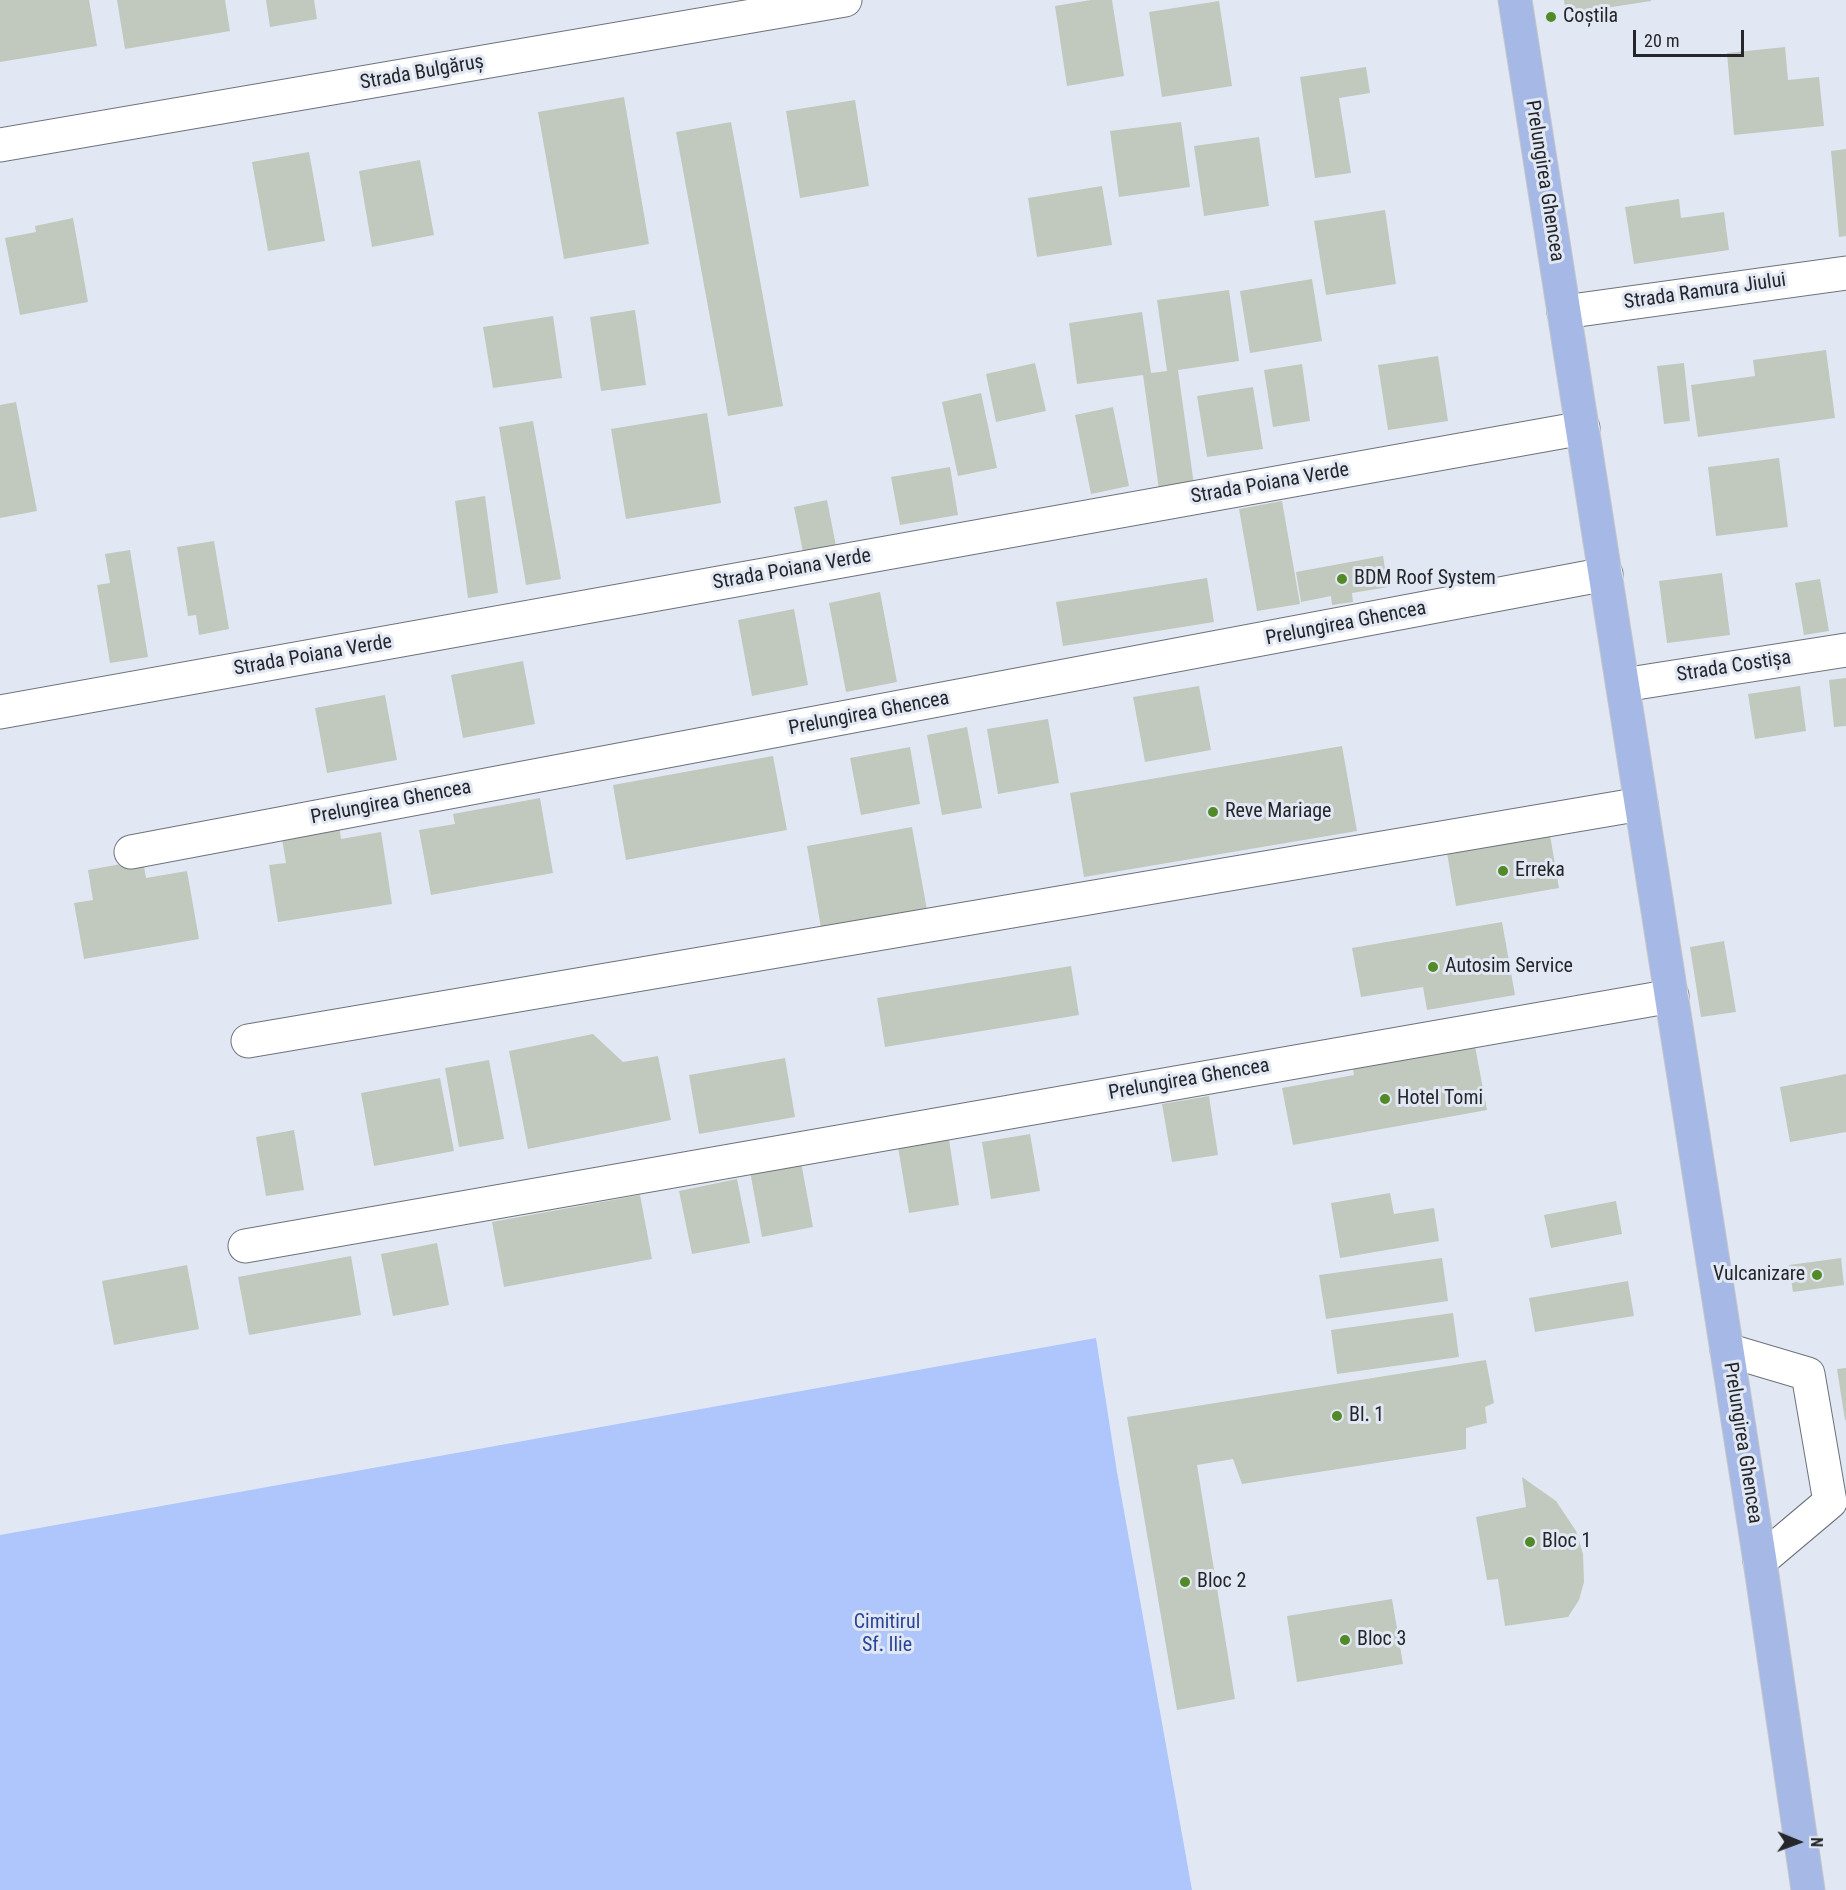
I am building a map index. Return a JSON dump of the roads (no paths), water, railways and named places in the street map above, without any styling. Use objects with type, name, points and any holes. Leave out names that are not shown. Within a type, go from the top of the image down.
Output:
[{"type":"main road","name":"Prelungirea Ghencea","points":[[1515,0],[1760,1561],[1808,1890]]},
{"type":"street","name":"Strada Bulgăruș","points":[[0,145],[845,0]]},
{"type":"street","name":"Strada Ramura Jiului","points":[[1564,312],[1846,273]]},
{"type":"street","name":"Strada Poiana Verde","points":[[0,712],[1583,428]]},
{"type":"street","name":"Prelungirea Ghencea","points":[[131,852],[1606,574]]},
{"type":"street","name":"Strada Costișa","points":[[1623,685],[1846,650]]},
{"type":"street","points":[[248,1041],[1641,804]]},
{"type":"street","name":"Prelungirea Ghencea","points":[[245,1246],[1671,996]]},
{"type":"street","points":[[1727,1350],[1808,1374],[1830,1502],[1760,1561]]},
{"type":"place","name":"Coștila","points":[[1551,17]]},
{"type":"place","name":"BDM Roof System","points":[[1342,579]]},
{"type":"place","name":"Reve Mariage","points":[[1213,812]]},
{"type":"place","name":"Erreka","points":[[1503,871]]},
{"type":"place","name":"Autosim Service","points":[[1433,967]]},
{"type":"place","name":"Hotel Tomi","points":[[1385,1099]]},
{"type":"place","name":"Vulcanizare","points":[[1817,1275]]},
{"type":"place","name":"Bl. 1","points":[[1337,1416]]},
{"type":"place","name":"Bloc 1","points":[[1530,1542]]},
{"type":"place","name":"Bloc 2","points":[[1185,1582]]},
{"type":"place","name":"Bloc 3","points":[[1345,1640]]},
{"type":"park label","name":"Cimitirul Sf. Ilie","points":[[887,1634]]}]
